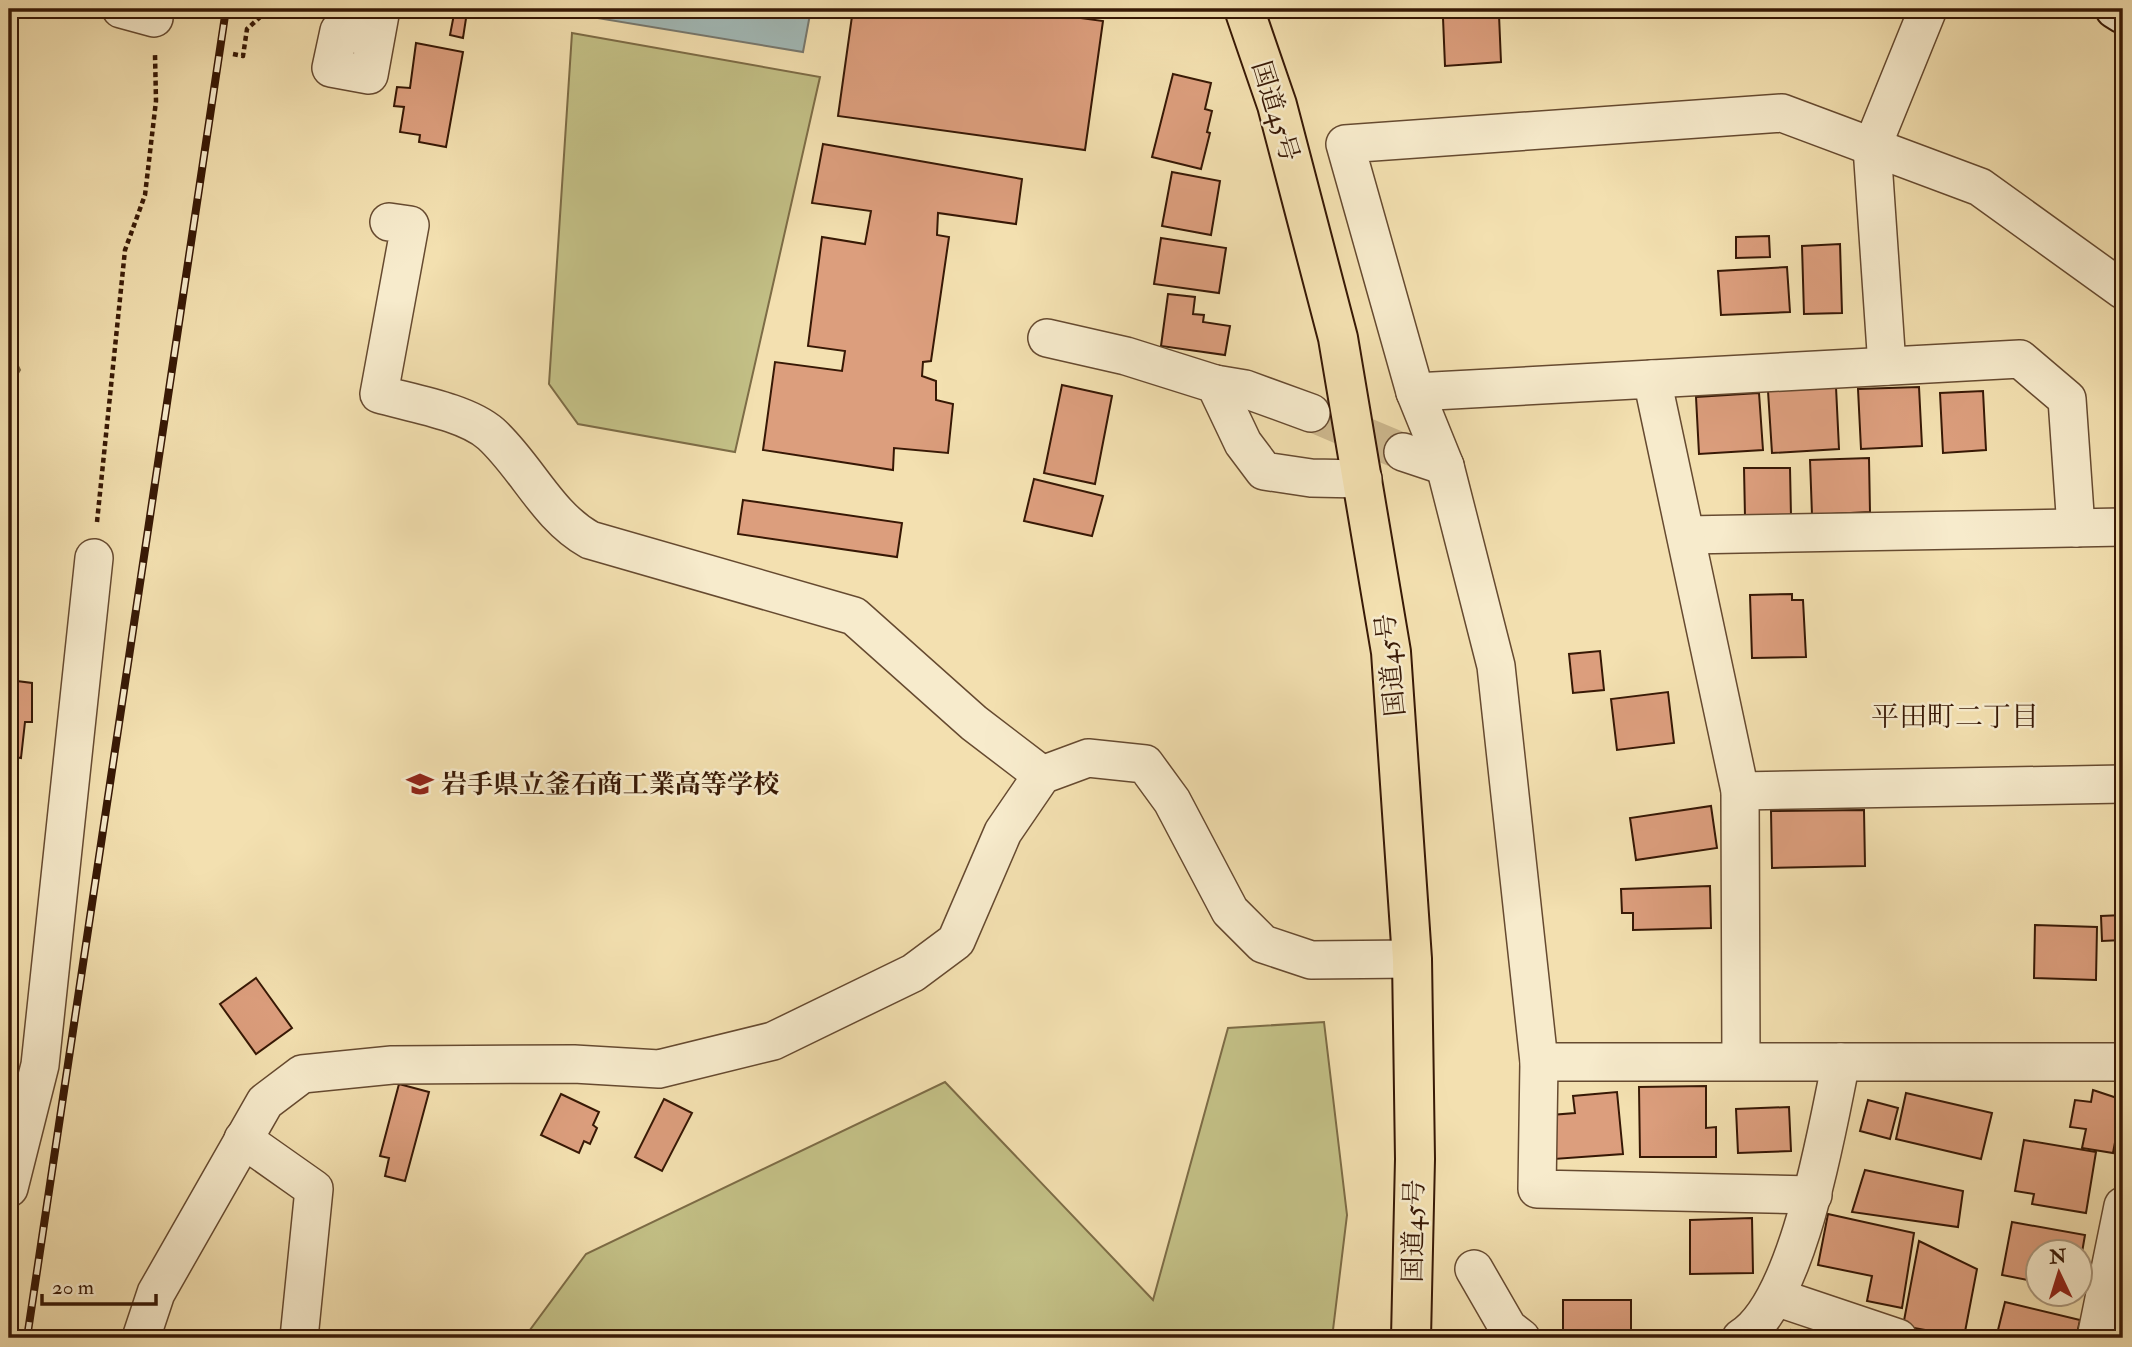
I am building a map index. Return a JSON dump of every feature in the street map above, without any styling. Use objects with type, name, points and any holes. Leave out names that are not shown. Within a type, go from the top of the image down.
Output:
[{"type":"highway","name":"国道45号","points":[[1244,9],[1277,105],[1338,338],[1391,652],[1412,959],[1415,1159],[1411,1338]]},
{"type":"main road","points":[[2115,9],[2123,14]]},
{"type":"street","points":[[1887,366],[1872,148],[1928,9]]},
{"type":"street","points":[[1812,1195],[1537,1189],[1539,1062],[1496,666],[1445,466],[1415,392],[1345,144],[1782,113],[1980,187],[2123,290]]},
{"type":"street","points":[[389,222],[410,225],[379,394],[466,419],[490,433],[570,529],[590,540],[854,616],[974,723],[1042,775]]},
{"type":"street","points":[[1047,338],[1126,356],[1215,384],[1245,389],[1311,413]]},
{"type":"street","points":[[1415,392],[2020,359],[2067,399],[2076,528]]},
{"type":"street","points":[[1653,379],[1740,791],[1741,1061]]},
{"type":"street","points":[[1215,384],[1243,443],[1264,471],[1311,478],[1363,479]]},
{"type":"street","points":[[1403,452],[1445,466]]},
{"type":"street","points":[[1687,536],[2123,527]]},
{"type":"street","points":[[10,1182],[40,1065],[94,558]]},
{"type":"street","points":[[141,1338],[156,1293],[265,1102],[302,1073],[405,1065],[574,1064],[659,1069],[773,1041],[914,973],[956,941],[1003,832],[1042,775],[1088,758],[1145,764],[1172,801],[1230,911],[1263,944],[1311,960],[1412,959]]},
{"type":"street","points":[[1740,791],[2123,784]]},
{"type":"street","points":[[1539,1062],[2123,1062]]},
{"type":"street","points":[[1741,1338],[1749,1334],[1776,1297],[1812,1195],[1841,1062]]},
{"type":"street","points":[[243,1139],[314,1189],[299,1338]]},
{"type":"street","points":[[2096,1338],[2116,1275],[2123,1206]]},
{"type":"street","points":[[1474,1269],[1508,1328],[1521,1338]]},
{"type":"street","points":[[1776,1297],[1898,1338]]},
{"type":"path","points":[[233,54],[243,56],[247,29],[269,9]]},
{"type":"path","points":[[94,558],[125,250],[145,195],[156,102],[137,13]]},
{"type":"shaded area","points":[[572,33],[820,77],[735,452],[578,424],[549,384]]},
{"type":"shaded area","points":[[9,348],[20,370],[9,388]]},
{"type":"shaded area","points":[[1324,1022],[1347,1215],[1332,1338],[524,1338],[586,1254],[945,1082],[1153,1300],[1228,1028]]},
{"type":"water","points":[[574,9],[811,9],[803,52],[573,14]]},
{"type":"building","points":[[455,9],[467,12],[463,38],[450,35]]},
{"type":"building","points":[[853,9],[1014,9],[1103,21],[1085,150],[838,116]]},
{"type":"building","points":[[1499,15],[1501,62],[1445,66],[1443,18]]},
{"type":"building","points":[[416,43],[463,52],[446,147],[419,142],[420,135],[400,132],[404,107],[394,106],[397,87],[410,88]]},
{"type":"building","points":[[1173,74],[1211,83],[1205,109],[1212,111],[1207,132],[1210,133],[1201,169],[1152,157]]},
{"type":"building","points":[[823,144],[1022,179],[1016,224],[938,213],[937,235],[949,237],[931,361],[923,362],[922,376],[936,381],[936,400],[953,404],[948,453],[894,448],[893,470],[763,450],[775,362],[842,371],[845,351],[808,346],[822,237],[865,244],[871,211],[812,203]]},
{"type":"building","points":[[1172,172],[1220,181],[1211,235],[1162,226]]},
{"type":"building","points":[[1769,236],[1770,257],[1736,258],[1736,237]]},
{"type":"building","points":[[1161,238],[1226,248],[1219,293],[1154,284]]},
{"type":"building","points":[[1840,244],[1842,313],[1804,314],[1802,246]]},
{"type":"building","points":[[1787,267],[1790,312],[1721,315],[1718,271]]},
{"type":"building","points":[[1168,294],[1195,297],[1193,314],[1204,315],[1203,322],[1230,326],[1225,355],[1161,346]]},
{"type":"building","points":[[1062,385],[1112,396],[1095,484],[1044,473]]},
{"type":"building","points":[[1836,387],[1839,449],[1772,453],[1768,391]]},
{"type":"building","points":[[1919,387],[1922,446],[1861,449],[1858,389]]},
{"type":"building","points":[[1983,391],[1986,450],[1943,453],[1940,393]]},
{"type":"building","points":[[1759,393],[1763,450],[1699,454],[1696,397]]},
{"type":"building","points":[[1869,458],[1870,512],[1812,515],[1810,460]]},
{"type":"building","points":[[1744,468],[1790,468],[1791,516],[1745,517]]},
{"type":"building","points":[[1034,479],[1103,496],[1092,536],[1024,521]]},
{"type":"building","points":[[743,500],[902,523],[897,557],[738,534]]},
{"type":"building","points":[[1792,594],[1792,600],[1803,600],[1806,657],[1752,658],[1750,595]]},
{"type":"building","points":[[1600,651],[1604,690],[1573,693],[1569,654]]},
{"type":"building","points":[[9,680],[32,683],[32,722],[25,722],[21,758],[9,756]]},
{"type":"building","points":[[1668,692],[1674,743],[1617,750],[1611,699]]},
{"type":"building","points":[[1711,806],[1717,848],[1636,860],[1630,818]]},
{"type":"building","points":[[1864,810],[1865,866],[1772,868],[1771,811]]},
{"type":"building","points":[[1710,886],[1711,928],[1633,930],[1633,913],[1622,913],[1621,889]]},
{"type":"building","points":[[2123,915],[2123,940],[2102,941],[2101,916]]},
{"type":"building","points":[[2035,925],[2097,927],[2096,980],[2034,978]]},
{"type":"building","points":[[256,978],[292,1028],[256,1054],[220,1004]]},
{"type":"building","points":[[399,1084],[429,1092],[405,1181],[385,1176],[389,1158],[380,1156]]},
{"type":"building","points":[[1706,1086],[1706,1128],[1716,1127],[1716,1157],[1640,1157],[1639,1087]]},
{"type":"building","points":[[2093,1090],[2123,1100],[2113,1153],[2082,1148],[2086,1129],[2070,1127],[2075,1100],[2091,1102]]},
{"type":"building","points":[[1617,1092],[1623,1154],[1554,1159],[1551,1115],[1575,1113],[1573,1096]]},
{"type":"building","points":[[1906,1093],[1992,1113],[1981,1159],[1896,1139]]},
{"type":"building","points":[[561,1094],[599,1112],[593,1125],[597,1128],[590,1144],[584,1141],[579,1153],[541,1135]]},
{"type":"building","points":[[664,1099],[692,1113],[662,1171],[635,1157]]},
{"type":"building","points":[[1868,1100],[1898,1108],[1890,1139],[1860,1131]]},
{"type":"building","points":[[1789,1107],[1791,1151],[1738,1153],[1736,1109]]},
{"type":"building","points":[[2024,1140],[2096,1152],[2086,1213],[2032,1204],[2034,1194],[2015,1191]]},
{"type":"building","points":[[1865,1170],[1963,1191],[1958,1227],[1852,1212]]},
{"type":"building","points":[[1828,1214],[1914,1233],[1902,1308],[1867,1301],[1872,1276],[1818,1265]]},
{"type":"building","points":[[1752,1218],[1753,1273],[1690,1274],[1690,1220]]},
{"type":"building","points":[[2012,1222],[2085,1235],[2084,1238],[2024,1238],[2024,1279],[2002,1275]]},
{"type":"building","points":[[1919,1241],[1977,1269],[1964,1337],[1903,1326]]},
{"type":"building","points":[[1563,1300],[1631,1300],[1631,1338],[1575,1338],[1575,1334],[1563,1333]]},
{"type":"building","points":[[2005,1302],[2080,1320],[2076,1338],[1996,1338]]},
{"type":"building","points":[[1791,1330],[1813,1338],[1788,1338]]},
{"type":"tunnel","points":[[1311,413],[1403,452]]},
{"type":"railway","points":[[27,1338],[226,9]]},
{"type":"place","name":"岩手県立釜石商工業高等学校","points":[[420,784]]},
{"type":"district","name":"平田町二丁目","points":[[1955,716]]}]
